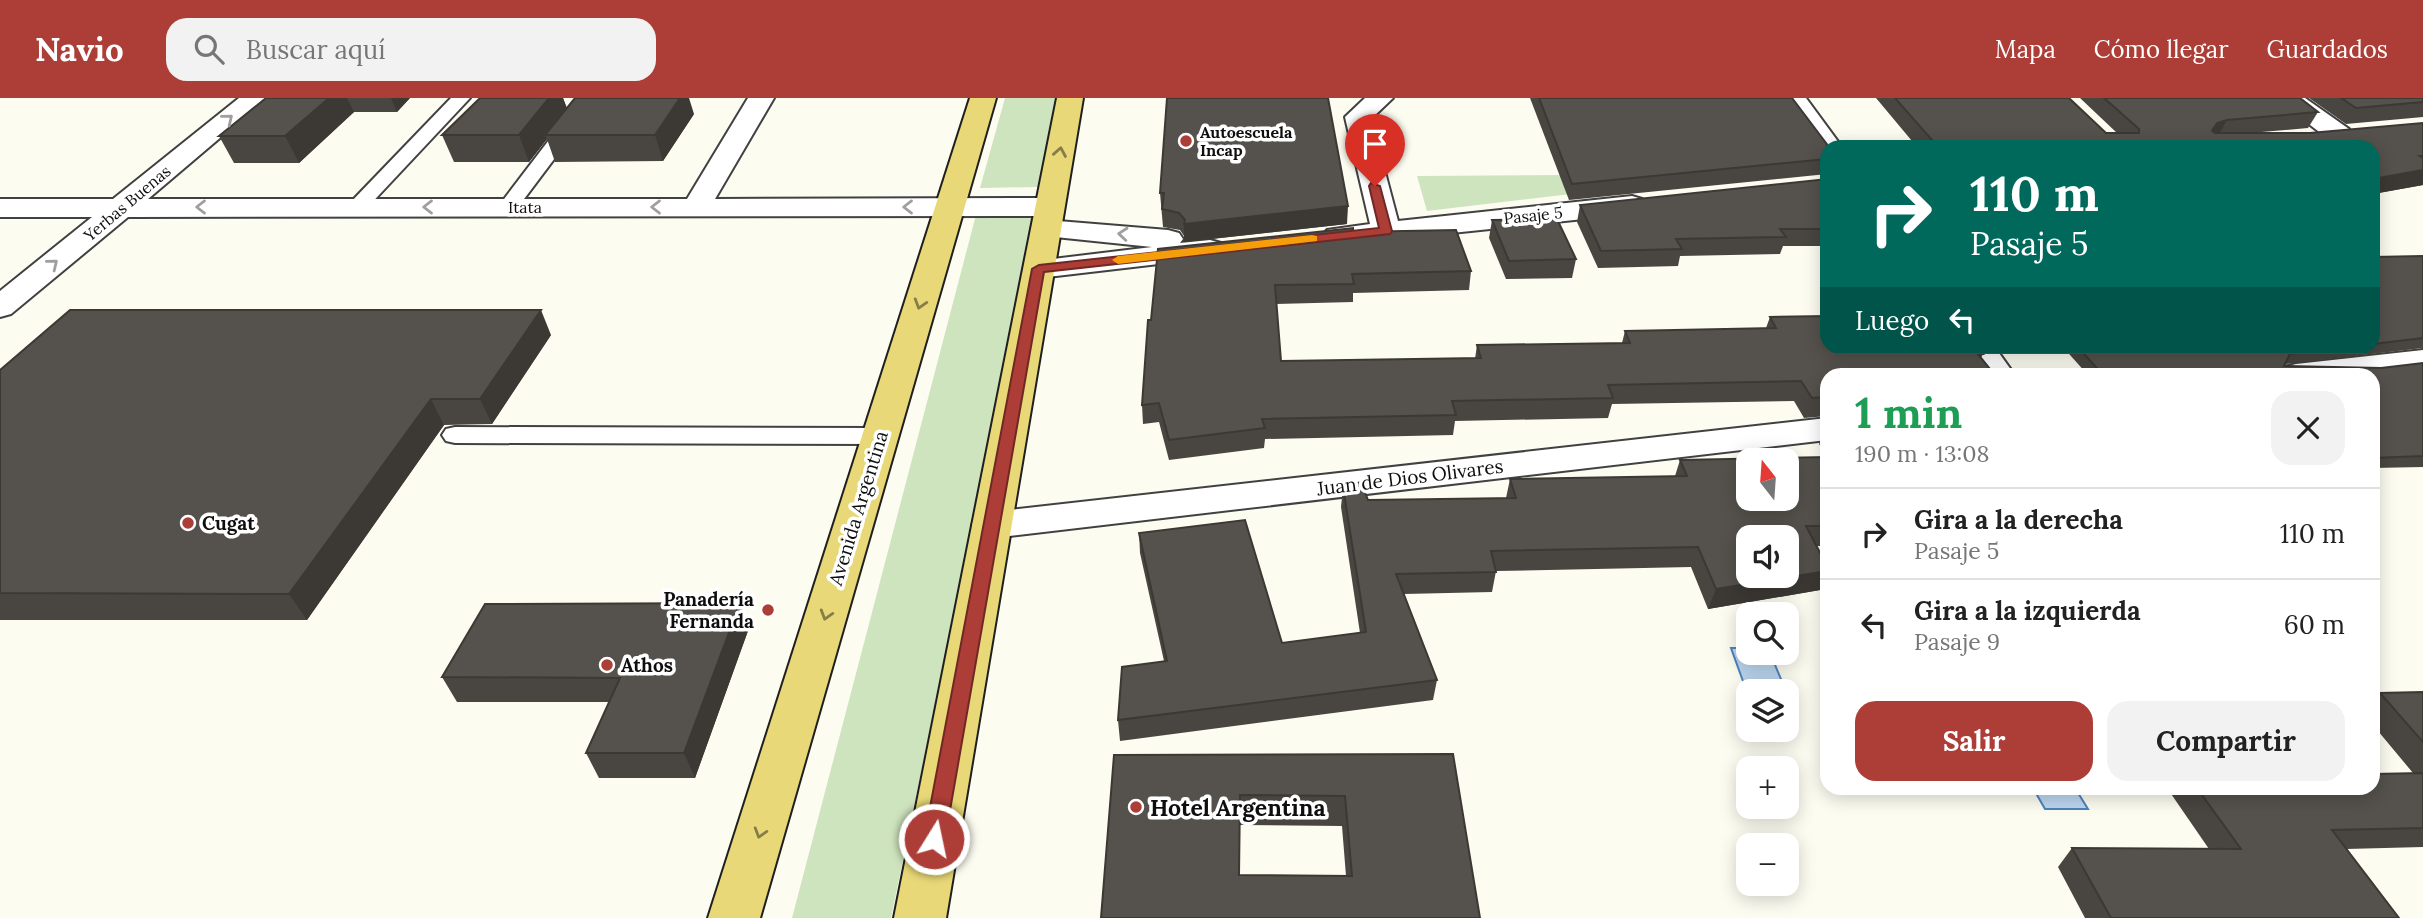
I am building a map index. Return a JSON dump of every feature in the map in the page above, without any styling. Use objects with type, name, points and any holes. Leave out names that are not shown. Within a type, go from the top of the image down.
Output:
[{"type":"main road","name":"Avenida Argentina","points":[[734,918],[983,98]]},
{"type":"main road","points":[[920,918],[1070,98]]},
{"type":"street","name":"Yerbas Buenas","points":[[0,307],[254,98]]},
{"type":"street","points":[[696,207],[761,98]]},
{"type":"street","points":[[1380,98],[1358,117],[1386,231]]},
{"type":"street","points":[[1793,98],[1824,140]]},
{"type":"street","points":[[2288,98],[2340,135]]},
{"type":"street","points":[[2300,139],[2368,132]]},
{"type":"street","name":"Pasaje 5","points":[[1306,239],[1661,202]]},
{"type":"street","name":"Itata","points":[[0,208],[950,207],[1048,218]]},
{"type":"street","points":[[1039,269],[1240,246],[1048,218]]},
{"type":"street","points":[[2350,368],[2423,360]]},
{"type":"street","name":"Juan de Dios Olivares","points":[[992,524],[1820,430]]},
{"type":"lane","points":[[357,207],[459,100],[483,103]]},
{"type":"lane","points":[[561,103],[589,101]]},
{"type":"lane","points":[[508,207],[589,101]]},
{"type":"lane","points":[[455,435],[880,436]]},
{"type":"green space","points":[[1005,98],[1056,98],[1039,187],[980,188]]},
{"type":"green space","points":[[1742,174],[1427,211],[1417,176]]},
{"type":"green space","points":[[977,211],[1037,212],[891,918],[792,918]]},
{"type":"water","points":[[1731,648],[1736,648],[1736,662]]},
{"type":"water","points":[[1737,665],[1775,665],[1781,679],[1742,679]]},
{"type":"water","points":[[2037,795],[2079,795],[2088,809],[2045,809]]},
{"type":"building","points":[[266,98],[329,98],[285,136],[219,136]]},
{"type":"building","points":[[480,98],[549,98],[519,135],[442,135]]},
{"type":"building","points":[[575,98],[680,98],[655,135],[545,135]]},
{"type":"building","points":[[1167,98],[1328,98],[1348,206],[1184,224],[1185,220],[1179,213],[1162,209],[1164,193],[1160,193]]},
{"type":"building","points":[[1539,98],[1792,98],[1824,140],[1820,140],[1820,160],[1572,184]]},
{"type":"building","points":[[1895,98],[2069,98],[2106,133],[2139,133],[2139,129],[2104,98],[2300,98],[2318,112],[2227,120],[2217,123],[2212,131],[2310,133],[2423,123],[2423,156],[2420,156],[2423,158],[2423,170],[2380,178],[2380,140],[1932,140]]},
{"type":"building","points":[[2341,98],[2423,98],[2423,102],[2356,108]]},
{"type":"building","points":[[1820,180],[1820,229],[1780,229],[1786,237],[1676,239],[1682,249],[1601,251],[1580,205]]},
{"type":"building","points":[[1557,219],[1576,259],[1509,261],[1492,220]]},
{"type":"building","points":[[1353,228],[1353,232],[1456,230],[1471,271],[1352,274],[1354,284],[1275,285],[1281,361],[1481,358],[1477,345],[1630,343],[1625,331],[1776,328],[1770,317],[1820,316],[1820,354],[1978,354],[1989,368],[1820,368],[1820,397],[1812,398],[1801,381],[1608,385],[1613,398],[1452,401],[1456,415],[1262,419],[1265,428],[1169,440],[1159,403],[1142,405],[1148,320],[1151,320],[1158,249]]},
{"type":"building","points":[[2423,256],[2423,338],[2380,343],[2380,257]]},
{"type":"building","name":"Cugat","points":[[70,310],[541,310],[480,399],[431,399],[289,594],[0,593],[0,370]]},
{"type":"building","points":[[2084,354],[2290,354],[2284,366],[2381,368],[2423,363],[2423,456],[2380,458],[2380,368],[2097,368]]},
{"type":"building","points":[[1820,457],[1820,526],[1806,526],[1820,553],[1820,572],[1799,576],[1799,525],[1736,525],[1736,586],[1716,589],[1698,547],[1491,551],[1496,572],[1396,574],[1437,680],[1118,720],[1122,667],[1167,661],[1139,533],[1245,520],[1282,643],[1366,632],[1343,487],[1361,482],[1368,500],[1516,498],[1510,479],[1687,476],[1680,460],[1736,459],[1736,511],[1799,511],[1799,458]]},
{"type":"building","points":[[740,603],[684,753],[586,753],[620,678],[442,677],[485,604]]},
{"type":"building","points":[[2423,692],[2423,742],[2380,693]]},
{"type":"building","points":[[1453,754],[1480,918],[1101,918],[1114,755]],"holes":[[[1240,795],[1345,796],[1352,876],[1239,875]]]},
{"type":"building","points":[[2423,773],[2423,828],[2332,830],[2399,918],[2111,918],[2072,848],[2241,849],[2202,795],[2380,795],[2380,774]]},
{"type":"slow traffic","points":[[1118,260],[1312,238]]},
{"type":"place","name":"Autoescuela Incap","points":[[1186,141]]},
{"type":"place","name":"Cugat","points":[[188,523]]},
{"type":"place","name":"Panadería Fernanda","points":[[768,610]]},
{"type":"place","name":"Athos","points":[[607,665]]},
{"type":"place","name":"Hotel Argentina","points":[[1136,807]]},
{"type":"route","points":[[934,839],[1039,269],[1386,231],[1375,186]]}]
